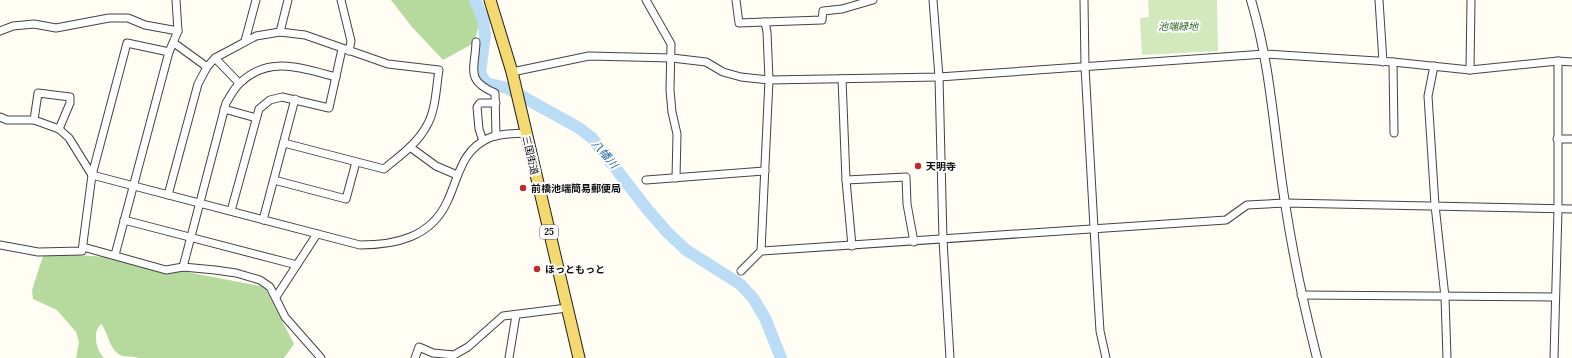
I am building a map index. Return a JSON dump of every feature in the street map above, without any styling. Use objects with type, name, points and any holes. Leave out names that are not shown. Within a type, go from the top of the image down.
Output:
[{"type":"main road","name":"三国街道","points":[[490,0],[512,72],[579,358]]},
{"type":"street","points":[[115,255],[169,52],[178,31],[176,0]]},
{"type":"street","points":[[245,41],[256,0]]},
{"type":"street","points":[[280,32],[288,0]]},
{"type":"street","points":[[232,211],[259,109],[270,100],[282,97],[329,108],[336,77],[351,41],[341,0]]},
{"type":"street","points":[[646,0],[671,44],[672,58],[670,90],[672,112],[677,134],[676,178]]},
{"type":"street","points":[[736,0],[739,23],[822,20],[823,11],[842,9],[873,0]]},
{"type":"street","points":[[933,0],[939,77],[943,240],[950,358]]},
{"type":"street","points":[[1084,0],[1085,67],[1100,331],[1106,358]]},
{"type":"street","points":[[1251,0],[1265,54],[1285,203],[1301,295],[1316,358]]},
{"type":"street","points":[[1379,0],[1382,62]]},
{"type":"street","points":[[1470,70],[1471,0]]},
{"type":"street","points":[[0,31],[13,26],[34,24],[56,28],[109,18],[128,18],[145,25],[178,31]]},
{"type":"street","points":[[761,251],[769,80],[767,32],[765,22]]},
{"type":"street","points":[[168,195],[198,84],[206,67],[215,58],[245,41],[256,36],[280,32],[305,35],[388,64],[440,70],[433,109],[426,127],[410,147],[384,169],[284,143]]},
{"type":"street","points":[[476,42],[473,75],[479,84],[496,93],[496,136]]},
{"type":"street","points":[[0,245],[38,252],[82,251],[92,175],[127,43],[169,52]]},
{"type":"street","points":[[174,43],[206,67]]},
{"type":"street","points":[[512,72],[589,56],[672,58],[706,62],[723,72],[741,77],[769,80],[939,77],[1265,54],[1393,62],[1470,70],[1558,61],[1572,62]]},
{"type":"street","points":[[215,58],[239,83]]},
{"type":"street","points":[[1554,358],[1558,209],[1558,61]]},
{"type":"street","points":[[1393,62],[1394,133]]},
{"type":"street","points":[[183,267],[224,109],[239,83],[272,65],[290,65],[336,77]]},
{"type":"street","points":[[1434,66],[1428,96],[1435,206],[1445,297],[1447,358]]},
{"type":"street","points":[[842,79],[846,180],[852,246]]},
{"type":"street","points":[[34,120],[38,93],[70,97],[70,103],[59,130]]},
{"type":"street","points":[[263,220],[295,99]]},
{"type":"street","points":[[483,141],[478,129],[477,107],[480,103],[496,103]]},
{"type":"street","points":[[224,109],[256,118]]},
{"type":"street","points":[[0,117],[7,120],[34,120],[59,130],[69,138],[92,175],[360,245],[395,242],[410,238],[432,225],[441,214],[465,157],[477,145],[496,136],[526,133]]},
{"type":"street","points":[[1557,139],[1572,139]]},
{"type":"street","points":[[410,147],[436,166],[457,175]]},
{"type":"street","points":[[274,180],[346,199],[356,162]]},
{"type":"street","points":[[646,180],[724,172],[765,171]]},
{"type":"street","points":[[846,180],[906,178],[907,204],[914,242]]},
{"type":"street","points":[[741,271],[761,251],[1226,220],[1247,204],[1285,203],[1572,209]]},
{"type":"street","points":[[124,220],[297,265]]},
{"type":"street","points":[[276,297],[317,234]]},
{"type":"street","points":[[83,247],[166,270],[183,267],[236,273],[260,280],[270,287],[285,317],[321,358]]},
{"type":"street","points":[[1301,295],[1556,297]]},
{"type":"street","points":[[415,358],[419,347],[433,353],[454,354],[468,347],[503,316],[567,308]]},
{"type":"street","points":[[509,358],[516,315]]},
{"type":"green space","points":[[391,0],[476,0],[483,9],[474,43],[443,60],[412,27]]},
{"type":"green space","name":"池端緑地","points":[[1148,0],[1217,0],[1218,51],[1142,55],[1140,18],[1149,17]]},
{"type":"green space","points":[[44,253],[107,257],[137,265],[171,269],[260,286],[266,290],[294,344],[284,358],[139,358],[118,354],[112,346],[101,324],[98,327],[96,341],[101,355],[104,358],[76,358],[79,342],[76,332],[57,310],[33,299],[32,290]]},
{"type":"waterway","name":"八幡川","points":[[475,0],[483,19],[485,35],[480,73],[486,83],[507,88],[579,128],[592,138],[647,209],[667,232],[686,250],[740,284],[753,298],[765,318],[781,358]]},
{"type":"place","name":"天明寺","points":[[918,166]]},
{"type":"place","name":"前橋池端簡易郵便局","points":[[523,188]]},
{"type":"place","name":"ほっともっと","points":[[537,269]]}]
